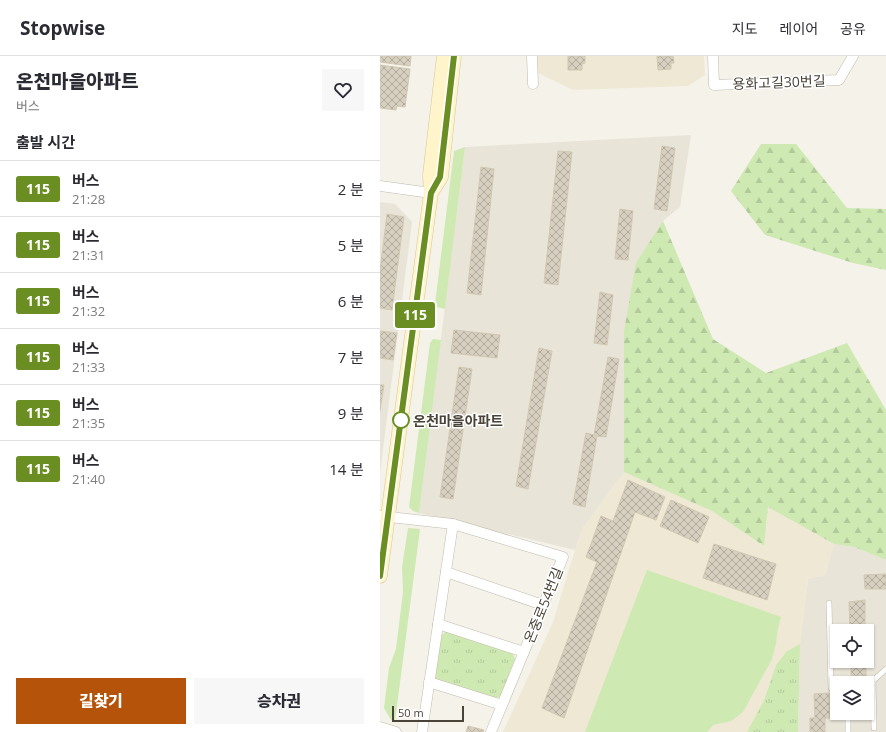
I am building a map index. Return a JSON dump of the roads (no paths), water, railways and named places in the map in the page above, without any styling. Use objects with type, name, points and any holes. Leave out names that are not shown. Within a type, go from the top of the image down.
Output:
[{"type":"main road","points":[[380,576],[384,516],[431,193],[430,175],[444,56]]},
{"type":"main road","points":[[431,193],[440,177],[454,56]]},
{"type":"street","points":[[532,56],[533,84]]},
{"type":"street","name":"용화고길30번길","points":[[713,56],[714,85],[838,80],[853,56]]},
{"type":"street","points":[[380,186],[431,193]]},
{"type":"street","name":"온중로54번길","points":[[384,516],[453,524],[563,557],[491,732]]},
{"type":"street","points":[[422,732],[453,524]]},
{"type":"street","points":[[446,572],[543,606]]},
{"type":"street","points":[[438,624],[524,652]]},
{"type":"street","points":[[429,682],[502,705]]},
{"type":"street","points":[[380,727],[396,732]]},
{"type":"lane","points":[[829,603],[830,688]]},
{"type":"lane","points":[[874,681],[886,669]]},
{"type":"lane","points":[[848,720],[848,732]]},
{"type":"lane","points":[[874,720],[874,728]]},
{"type":"place","name":"온천마을아파트","points":[[401,420]]}]
